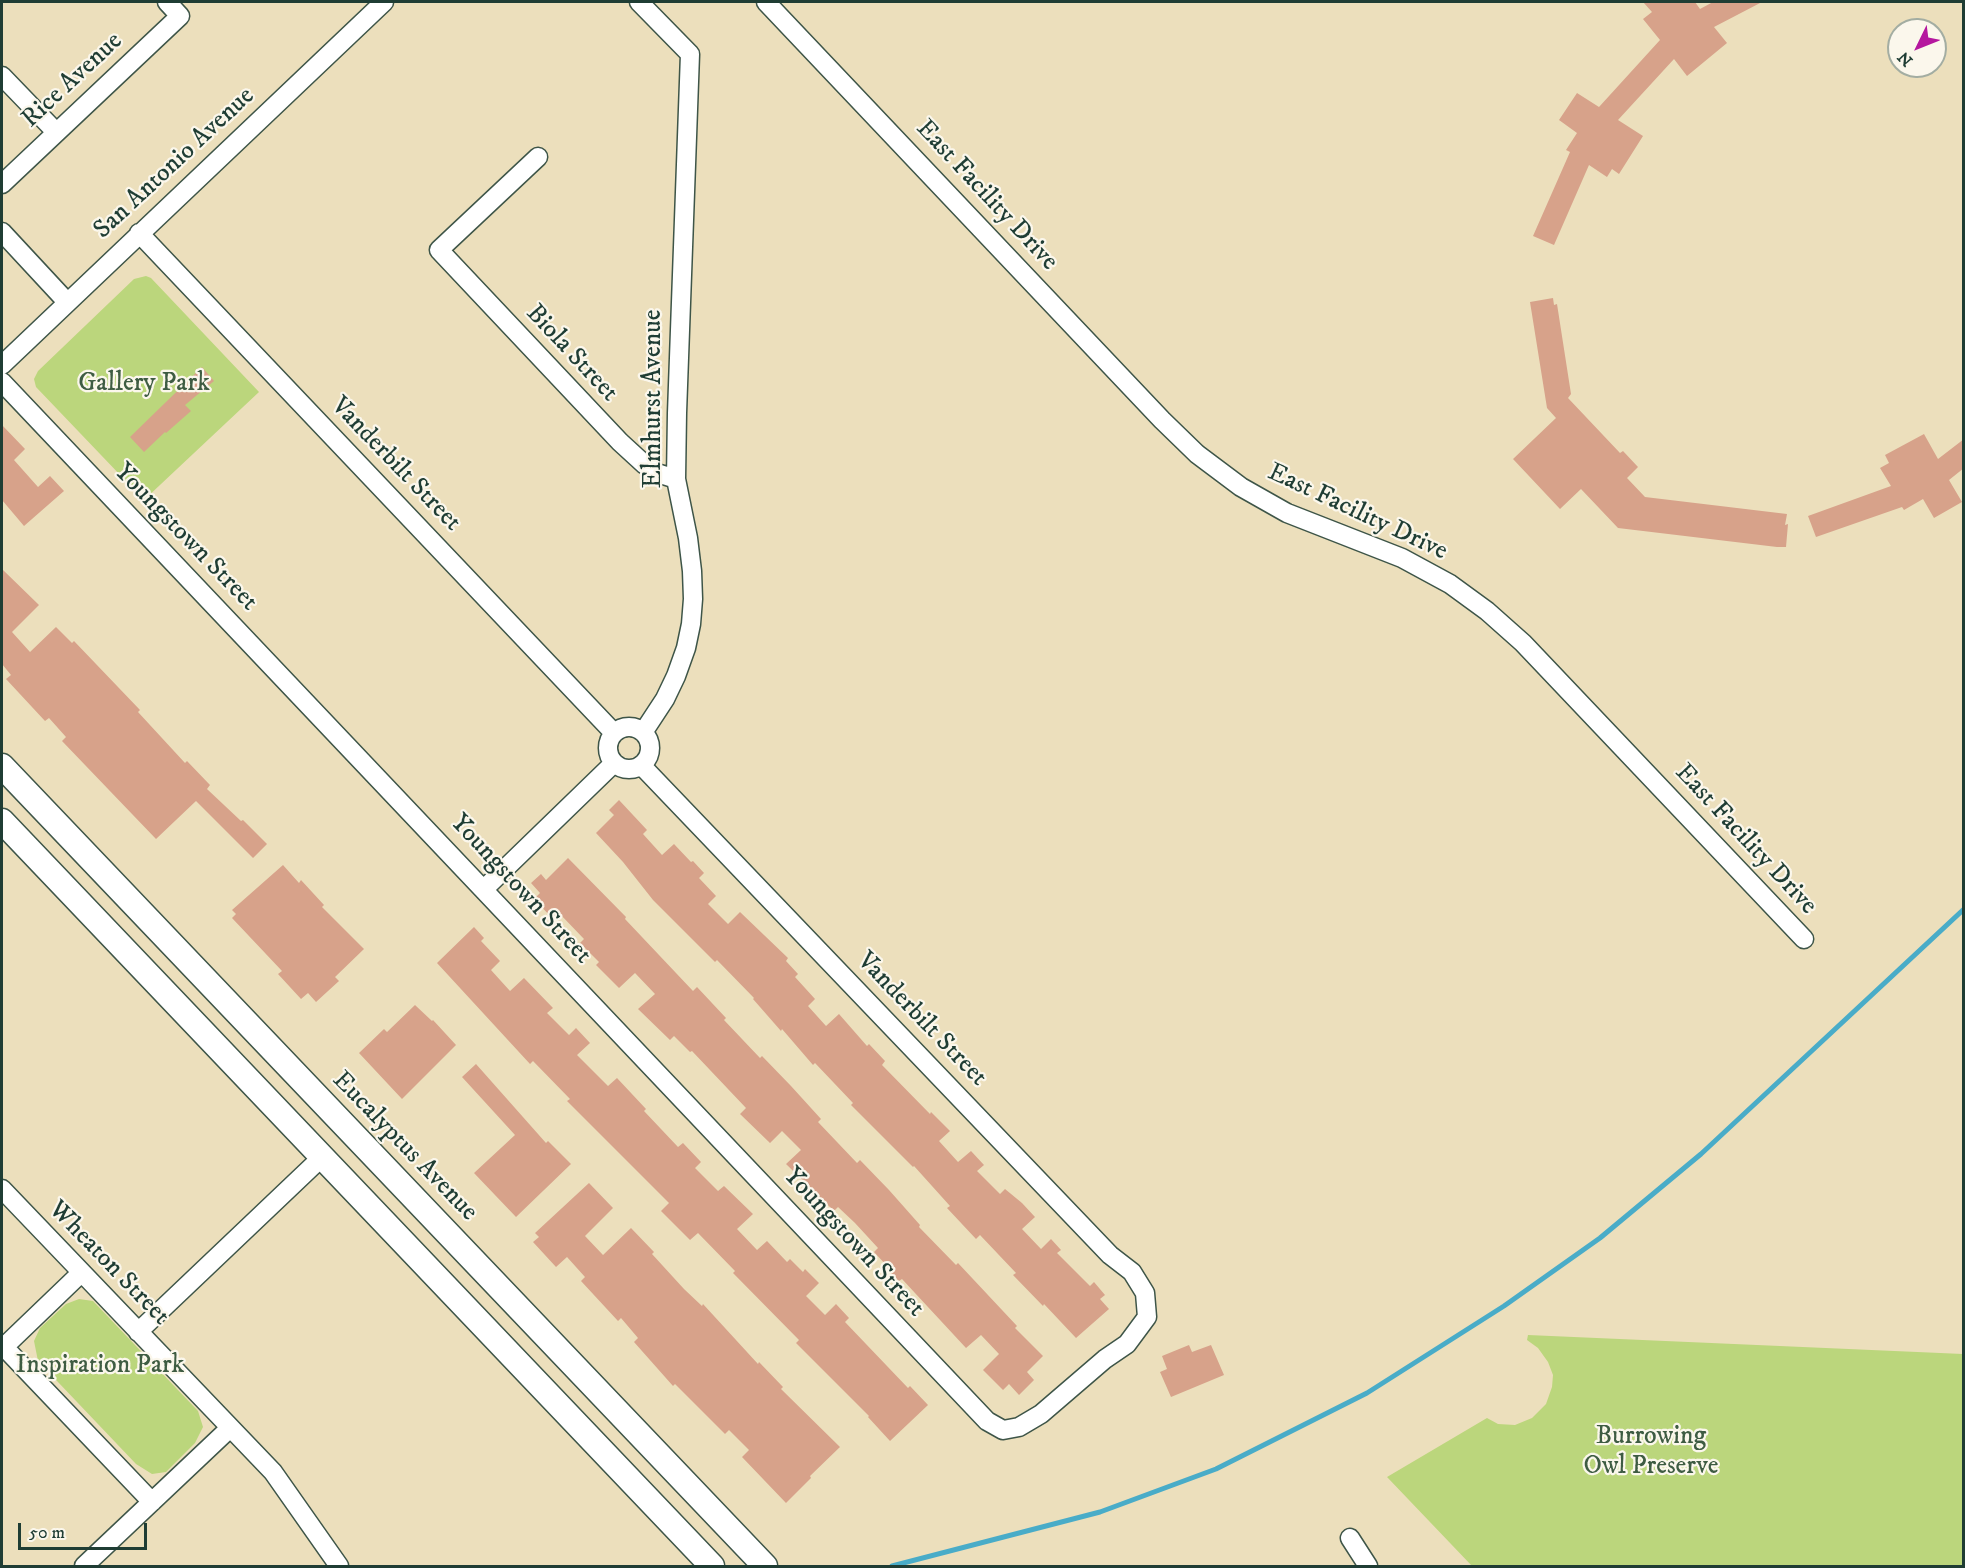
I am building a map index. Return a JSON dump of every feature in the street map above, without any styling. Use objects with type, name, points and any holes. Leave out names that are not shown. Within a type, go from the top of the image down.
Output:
[{"type":"street","name":"Rice Avenue","points":[[2,184],[180,16],[166,2]]},
{"type":"street","name":"San Antonio Avenue","points":[[2,365],[384,2]]},
{"type":"street","name":"Elmhurst Avenue","points":[[639,2],[690,54],[676,479],[692,571],[691,624],[686,648],[676,676],[665,699],[644,731]]},
{"type":"street","name":"East Facility Drive","points":[[766,2],[1162,420],[1197,454],[1241,487],[1287,513],[1402,558],[1450,584],[1488,611],[1531,651],[1804,939]]},
{"type":"street","points":[[2,76],[56,132]]},
{"type":"street","name":"Biola Street","points":[[538,157],[438,250],[620,442],[657,473],[676,479]]},
{"type":"street","points":[[2,232],[67,302]]},
{"type":"street","name":"Vanderbilt Street","points":[[139,233],[614,733]]},
{"type":"street","name":"Youngstown Street","points":[[2,382],[970,1404],[987,1421],[1003,1430]]},
{"type":"street","points":[[627,726],[644,731],[650,744],[650,751],[642,765],[629,769],[614,763],[608,750],[609,739],[614,733],[627,726]]},
{"type":"street","points":[[484,889],[614,763]]},
{"type":"street","name":"Vanderbilt Street","points":[[642,765],[1110,1255],[1132,1272],[1145,1293],[1147,1317],[1127,1344],[1105,1359],[1041,1414],[1019,1427],[1003,1430]]},
{"type":"street","name":"Eucalyptus Avenue","points":[[2,766],[765,1566]]},
{"type":"street","points":[[2,821],[712,1566]]},
{"type":"street","points":[[138,1332],[321,1158]]},
{"type":"street","name":"Wheaton Street","points":[[2,1189],[273,1472],[339,1566]]},
{"type":"street","points":[[81,1273],[4,1347],[152,1502]]},
{"type":"street","points":[[84,1566],[230,1428]]},
{"type":"street","points":[[1350,1538],[1368,1566]]},
{"type":"green space","name":"Gallery Park","points":[[146,276],[151,278],[259,392],[144,500],[36,387],[34,379],[38,371],[134,279]]},
{"type":"green space","name":"Inspiration Park","points":[[79,1299],[93,1301],[198,1411],[203,1427],[195,1443],[166,1472],[152,1474],[136,1464],[38,1361],[34,1341],[40,1328],[66,1304]]},
{"type":"green space","name":"Burrowing Owl Preserve","points":[[1528,1335],[1963,1354],[1963,1566],[1472,1566],[1387,1477],[1487,1418],[1498,1424],[1515,1425],[1532,1418],[1546,1404],[1552,1387],[1553,1375],[1548,1362],[1538,1348],[1527,1340]]},
{"type":"building","points":[[1643,2],[1695,2],[1700,9],[1713,2],[1762,2],[1714,27],[1727,43],[1687,76],[1674,59],[1618,120],[1643,136],[1619,174],[1612,169],[1607,177],[1589,165],[1554,245],[1533,236],[1570,152],[1566,150],[1577,133],[1559,120],[1577,93],[1599,107],[1660,40],[1643,19],[1652,12]]},
{"type":"building","points":[[1553,298],[1554,305],[1557,304],[1571,394],[1568,398],[1620,453],[1623,451],[1638,467],[1627,478],[1645,497],[1787,514],[1786,547],[1618,528],[1581,489],[1560,509],[1513,459],[1556,418],[1547,408],[1530,302]]},
{"type":"building","points":[[202,367],[214,381],[185,405],[191,411],[144,452],[130,437]]},
{"type":"building","points":[[2,425],[25,449],[14,460],[38,487],[50,476],[64,491],[24,526],[2,500]]},
{"type":"building","points":[[1924,434],[1938,459],[1964,439],[1964,468],[1949,480],[1962,502],[1934,518],[1923,499],[1904,510],[1902,507],[1816,537],[1808,516],[1891,486],[1880,468],[1889,463],[1885,455]]},
{"type":"building","points":[[2,569],[39,605],[12,632],[30,652],[56,627],[72,643],[74,641],[140,710],[138,712],[185,763],[187,761],[210,785],[207,789],[267,844],[253,858],[196,801],[156,839],[62,741],[66,737],[49,718],[45,721],[6,679],[11,675],[2,664]]},
{"type":"building","points":[[619,800],[647,830],[643,834],[662,855],[674,844],[704,873],[699,878],[716,896],[708,904],[728,924],[740,912],[788,958],[786,961],[798,974],[795,977],[815,999],[808,1006],[826,1026],[839,1014],[867,1046],[869,1044],[885,1061],[882,1065],[950,1131],[939,1141],[958,1162],[971,1151],[984,1165],[977,1171],[1000,1194],[1005,1189],[1035,1217],[1022,1229],[1041,1249],[1051,1239],[1061,1250],[1057,1253],[1090,1286],[1094,1282],[1105,1295],[1100,1299],[1109,1309],[1076,1338],[1013,1275],[1016,1273],[980,1235],[976,1239],[947,1208],[950,1206],[914,1166],[851,1105],[853,1103],[815,1063],[813,1065],[717,960],[715,962],[653,900],[596,833],[614,815],[609,810]]},
{"type":"building","points":[[568,858],[626,917],[625,919],[693,991],[697,987],[726,1018],[724,1020],[760,1058],[762,1056],[821,1119],[818,1122],[857,1163],[860,1160],[889,1190],[920,1225],[919,1227],[956,1265],[958,1263],[1043,1356],[1027,1372],[1034,1380],[1019,1395],[1009,1384],[1003,1390],[983,1370],[999,1354],[981,1335],[966,1348],[902,1279],[899,1281],[886,1268],[887,1266],[874,1252],[878,1248],[855,1223],[838,1207],[834,1211],[786,1164],[801,1150],[782,1131],[770,1143],[740,1114],[746,1108],[692,1051],[690,1052],[674,1036],[670,1040],[638,1009],[655,994],[635,973],[619,988],[596,965],[599,962],[580,943],[584,939],[559,913],[553,919],[534,899],[540,893],[531,883],[541,874],[546,880]]},
{"type":"building","points":[[283,865],[299,883],[301,880],[324,905],[322,907],[364,949],[335,977],[339,981],[316,1002],[308,993],[301,999],[278,974],[282,971],[232,918],[236,914],[232,910]]},
{"type":"building","points":[[474,927],[484,938],[481,941],[500,961],[491,970],[510,991],[524,978],[553,1008],[547,1013],[569,1035],[576,1028],[590,1043],[577,1055],[608,1086],[617,1078],[678,1147],[683,1143],[701,1162],[695,1168],[718,1191],[724,1186],[753,1214],[737,1229],[757,1250],[767,1241],[787,1262],[790,1259],[803,1272],[805,1269],[819,1283],[806,1296],[825,1315],[836,1304],[849,1318],[845,1322],[908,1388],[910,1386],[928,1405],[890,1441],[869,1416],[796,1343],[799,1340],[733,1273],[735,1271],[698,1233],[690,1240],[661,1211],[669,1203],[567,1101],[570,1099],[533,1061],[530,1064],[437,963]]},
{"type":"building","points":[[415,1005],[433,1020],[456,1045],[402,1099],[359,1053],[384,1029],[387,1032]]},
{"type":"building","points":[[476,1064],[546,1143],[548,1141],[571,1164],[516,1217],[474,1173],[515,1135],[462,1077]]},
{"type":"building","points":[[589,1183],[613,1208],[585,1236],[603,1255],[631,1228],[684,1289],[702,1306],[703,1304],[758,1364],[759,1362],[783,1387],[781,1389],[840,1447],[786,1503],[742,1457],[749,1450],[729,1430],[725,1434],[675,1384],[673,1386],[634,1342],[638,1338],[621,1318],[618,1321],[581,1281],[585,1277],[567,1257],[556,1267],[533,1242],[539,1237],[535,1233]]},
{"type":"building","points":[[1189,1345],[1192,1352],[1211,1345],[1224,1375],[1171,1397],[1160,1372],[1167,1369],[1162,1356]]},
{"type":"waterway","points":[[892,1566],[1100,1512],[1216,1469],[1367,1393],[1504,1306],[1600,1238],[1701,1154],[1964,909]]}]
